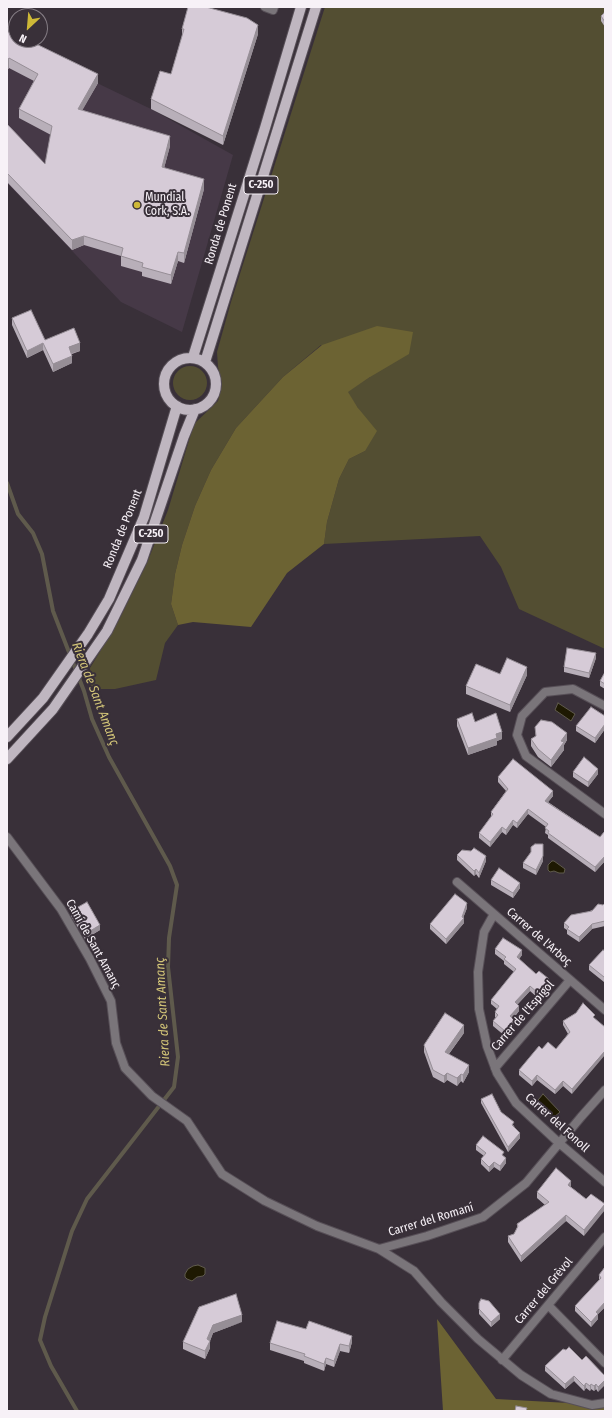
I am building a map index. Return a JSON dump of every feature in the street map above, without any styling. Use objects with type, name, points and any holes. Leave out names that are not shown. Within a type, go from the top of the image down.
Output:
[{"type":"main road","name":"Ronda de Ponent","points":[[193,357],[265,128],[301,7]]},
{"type":"main road","name":"C-250","points":[[205,362],[316,7]]},
{"type":"main road","points":[[193,357],[205,362],[211,368],[215,376],[216,389],[207,404],[195,409],[186,409],[177,406],[170,401],[165,393],[164,384],[165,376],[169,368],[184,358],[193,357]]},
{"type":"main road","name":"Ronda de Ponent","points":[[7,737],[43,698],[88,634],[109,599],[144,517],[171,431],[177,406]]},
{"type":"main road","name":"C-250","points":[[7,759],[53,709],[107,631],[142,560],[184,436],[195,409]]},
{"type":"street","points":[[265,7],[273,10],[274,7]]},
{"type":"street","points":[[605,706],[573,689],[545,692],[522,716],[517,736],[526,756],[605,814]]},
{"type":"street","name":"Camí de Sant Amanç","points":[[7,837],[61,909],[90,959],[110,1001],[116,1043],[125,1068],[152,1096],[187,1121],[222,1174],[265,1200],[317,1226],[379,1249],[414,1270],[441,1302],[478,1339],[521,1375],[551,1394],[592,1405],[605,1403]]},
{"type":"street","name":"Carrer de l'Arboç","points":[[457,882],[605,1010]]},
{"type":"street","name":"Carrer del Fonoll","points":[[494,914],[484,932],[478,972],[480,1009],[487,1046],[497,1074],[516,1103],[559,1143],[605,1182]]},
{"type":"street","name":"Carrer de l'Espígol","points":[[495,1068],[570,980]]},
{"type":"street","name":"Carrer del Romaní","points":[[379,1249],[427,1236],[483,1217],[526,1183],[605,1090]]},
{"type":"street","name":"Carrer del Grèvol","points":[[502,1360],[605,1237]]},
{"type":"street","points":[[548,1305],[605,1363]]},
{"type":"shaded area","points":[[325,7],[605,7],[605,649],[519,609],[501,567],[480,536],[324,544],[327,522],[339,479],[349,459],[365,451],[358,408],[347,392],[370,377],[321,345],[283,377],[236,428],[211,470],[195,506],[182,545],[175,574],[171,604],[178,625],[165,643],[156,680],[115,689],[91,689],[90,668],[118,622],[147,563],[168,510],[194,424],[218,401],[222,384],[218,367],[217,352],[231,302]]},
{"type":"shaded area","points":[[7,31],[8,48],[24,48],[151,109],[233,155],[182,332],[121,302],[7,183]]},
{"type":"shaded area","points":[[377,326],[413,332],[409,354],[348,392],[358,408],[377,431],[365,451],[349,459],[339,479],[327,522],[324,544],[287,573],[251,627],[193,622],[178,625],[171,604],[175,574],[182,545],[195,506],[211,470],[236,428],[283,377],[322,345]]},
{"type":"shaded area","points":[[190,366],[202,371],[207,383],[202,395],[190,400],[178,395],[173,383],[178,371]]},
{"type":"shaded area","points":[[558,703],[575,714],[571,721],[555,710]]},
{"type":"shaded area","points":[[552,861],[565,869],[564,873],[554,871],[550,872],[548,870],[548,865]]},
{"type":"shaded area","points":[[543,1094],[560,1112],[553,1118],[534,1105]]},
{"type":"shaded area","points":[[198,1265],[205,1268],[205,1274],[192,1281],[187,1279],[185,1274],[188,1269]]},
{"type":"shaded area","points":[[437,1319],[496,1399],[605,1405],[605,1411],[443,1411]]},
{"type":"building","points":[[188,7],[206,7],[247,18],[258,25],[223,136],[151,99],[160,71],[171,74],[184,29],[182,29]]},
{"type":"building","points":[[604,13],[605,14],[605,22],[601,16]]},
{"type":"building","name":"Mundial Cork, S.A.","points":[[7,31],[8,48],[44,48],[98,74],[78,109],[170,136],[162,167],[204,179],[184,253],[178,252],[171,275],[142,267],[143,263],[121,256],[123,248],[84,236],[72,240],[7,173],[7,124],[45,164],[52,126],[19,109],[38,74],[9,58],[7,61]]},
{"type":"building","points":[[31,310],[45,340],[74,328],[80,343],[69,347],[72,356],[53,364],[43,343],[27,351],[12,318]]},
{"type":"building","points":[[567,648],[596,653],[589,673],[564,667]]},
{"type":"building","points":[[507,658],[527,667],[510,705],[466,686],[476,664],[500,674]]},
{"type":"building","points":[[605,672],[605,684],[600,681]]},
{"type":"building","points":[[591,707],[605,716],[605,724],[595,738],[576,726]]},
{"type":"building","points":[[472,713],[475,722],[496,713],[502,732],[496,734],[497,738],[468,748],[457,719]]},
{"type":"building","points":[[541,720],[552,722],[567,733],[561,741],[564,742],[551,760],[538,749],[531,739],[536,736],[535,727]]},
{"type":"building","points":[[584,757],[598,769],[588,782],[573,772]]},
{"type":"building","points":[[513,759],[553,791],[545,801],[600,837],[604,832],[605,833],[605,856],[595,867],[548,833],[549,831],[545,828],[548,824],[528,809],[517,823],[513,820],[506,830],[502,827],[490,842],[479,833],[493,814],[491,812],[508,789],[498,777]]},
{"type":"building","points":[[535,844],[543,844],[543,856],[536,870],[523,863],[531,852],[531,847]]},
{"type":"building","points":[[474,848],[486,856],[479,873],[476,869],[474,871],[457,855],[462,850],[471,851]]},
{"type":"building","points":[[499,868],[520,883],[513,893],[491,880]]},
{"type":"building","points":[[455,894],[467,903],[462,917],[464,918],[446,939],[430,924]]},
{"type":"building","points":[[87,902],[100,925],[85,934],[71,911]]},
{"type":"building","points":[[605,903],[605,921],[592,924],[579,937],[567,929],[569,927],[564,923],[571,915],[592,911],[598,904],[603,905]]},
{"type":"building","points":[[503,938],[522,950],[517,957],[536,974],[539,971],[549,979],[538,993],[530,986],[515,1002],[519,1006],[510,1016],[514,1020],[505,1031],[493,1021],[498,1015],[495,1012],[499,1006],[491,1000],[516,969],[504,959],[506,957],[495,949]]},
{"type":"building","points":[[603,950],[605,951],[605,977],[589,965]]},
{"type":"building","points":[[583,1003],[595,1015],[593,1017],[605,1027],[605,1051],[572,1089],[563,1081],[555,1090],[537,1075],[532,1081],[519,1070],[539,1046],[542,1049],[548,1042],[556,1049],[570,1032],[563,1021],[576,1013]]},
{"type":"building","points":[[445,1013],[464,1025],[445,1052],[469,1065],[463,1075],[461,1074],[457,1078],[447,1073],[444,1076],[433,1070],[424,1045]]},
{"type":"building","points":[[492,1094],[501,1112],[514,1122],[512,1125],[520,1133],[508,1147],[481,1099]]},
{"type":"building","points":[[483,1136],[504,1152],[502,1155],[506,1158],[500,1166],[494,1162],[489,1167],[481,1159],[486,1153],[476,1145]]},
{"type":"building","points":[[556,1168],[571,1181],[568,1185],[586,1199],[591,1194],[605,1204],[584,1230],[566,1215],[521,1256],[508,1236],[514,1234],[518,1226],[517,1224],[549,1202],[537,1192]]},
{"type":"building","points":[[605,1267],[605,1302],[596,1312],[598,1314],[591,1322],[575,1306],[601,1278],[599,1275]]},
{"type":"building","points":[[236,1294],[242,1315],[213,1325],[207,1339],[210,1341],[205,1351],[183,1342],[199,1307]]},
{"type":"building","points":[[481,1299],[489,1301],[500,1314],[491,1322],[479,1309]]},
{"type":"building","points":[[277,1321],[306,1329],[309,1321],[352,1336],[349,1346],[340,1344],[334,1361],[326,1358],[324,1364],[304,1356],[305,1354],[270,1343]]},
{"type":"building","points":[[569,1347],[582,1360],[586,1356],[605,1376],[605,1380],[598,1387],[596,1384],[594,1386],[591,1384],[590,1386],[586,1383],[584,1386],[574,1376],[565,1384],[545,1366],[563,1349],[566,1350]]},
{"type":"building","points":[[516,1406],[527,1408],[526,1411],[515,1411]]},
{"type":"waterway","name":"Riera de Sant Amanç","points":[[7,483],[18,514],[33,533],[42,554],[53,611],[84,691],[92,719],[109,757],[170,866],[177,885],[169,938],[168,967],[178,1057],[174,1087],[87,1199],[72,1231],[45,1317],[40,1340],[51,1366],[77,1411]]},
{"type":"place","name":"Mundial Cork, S.A.","points":[[137,205]]}]
